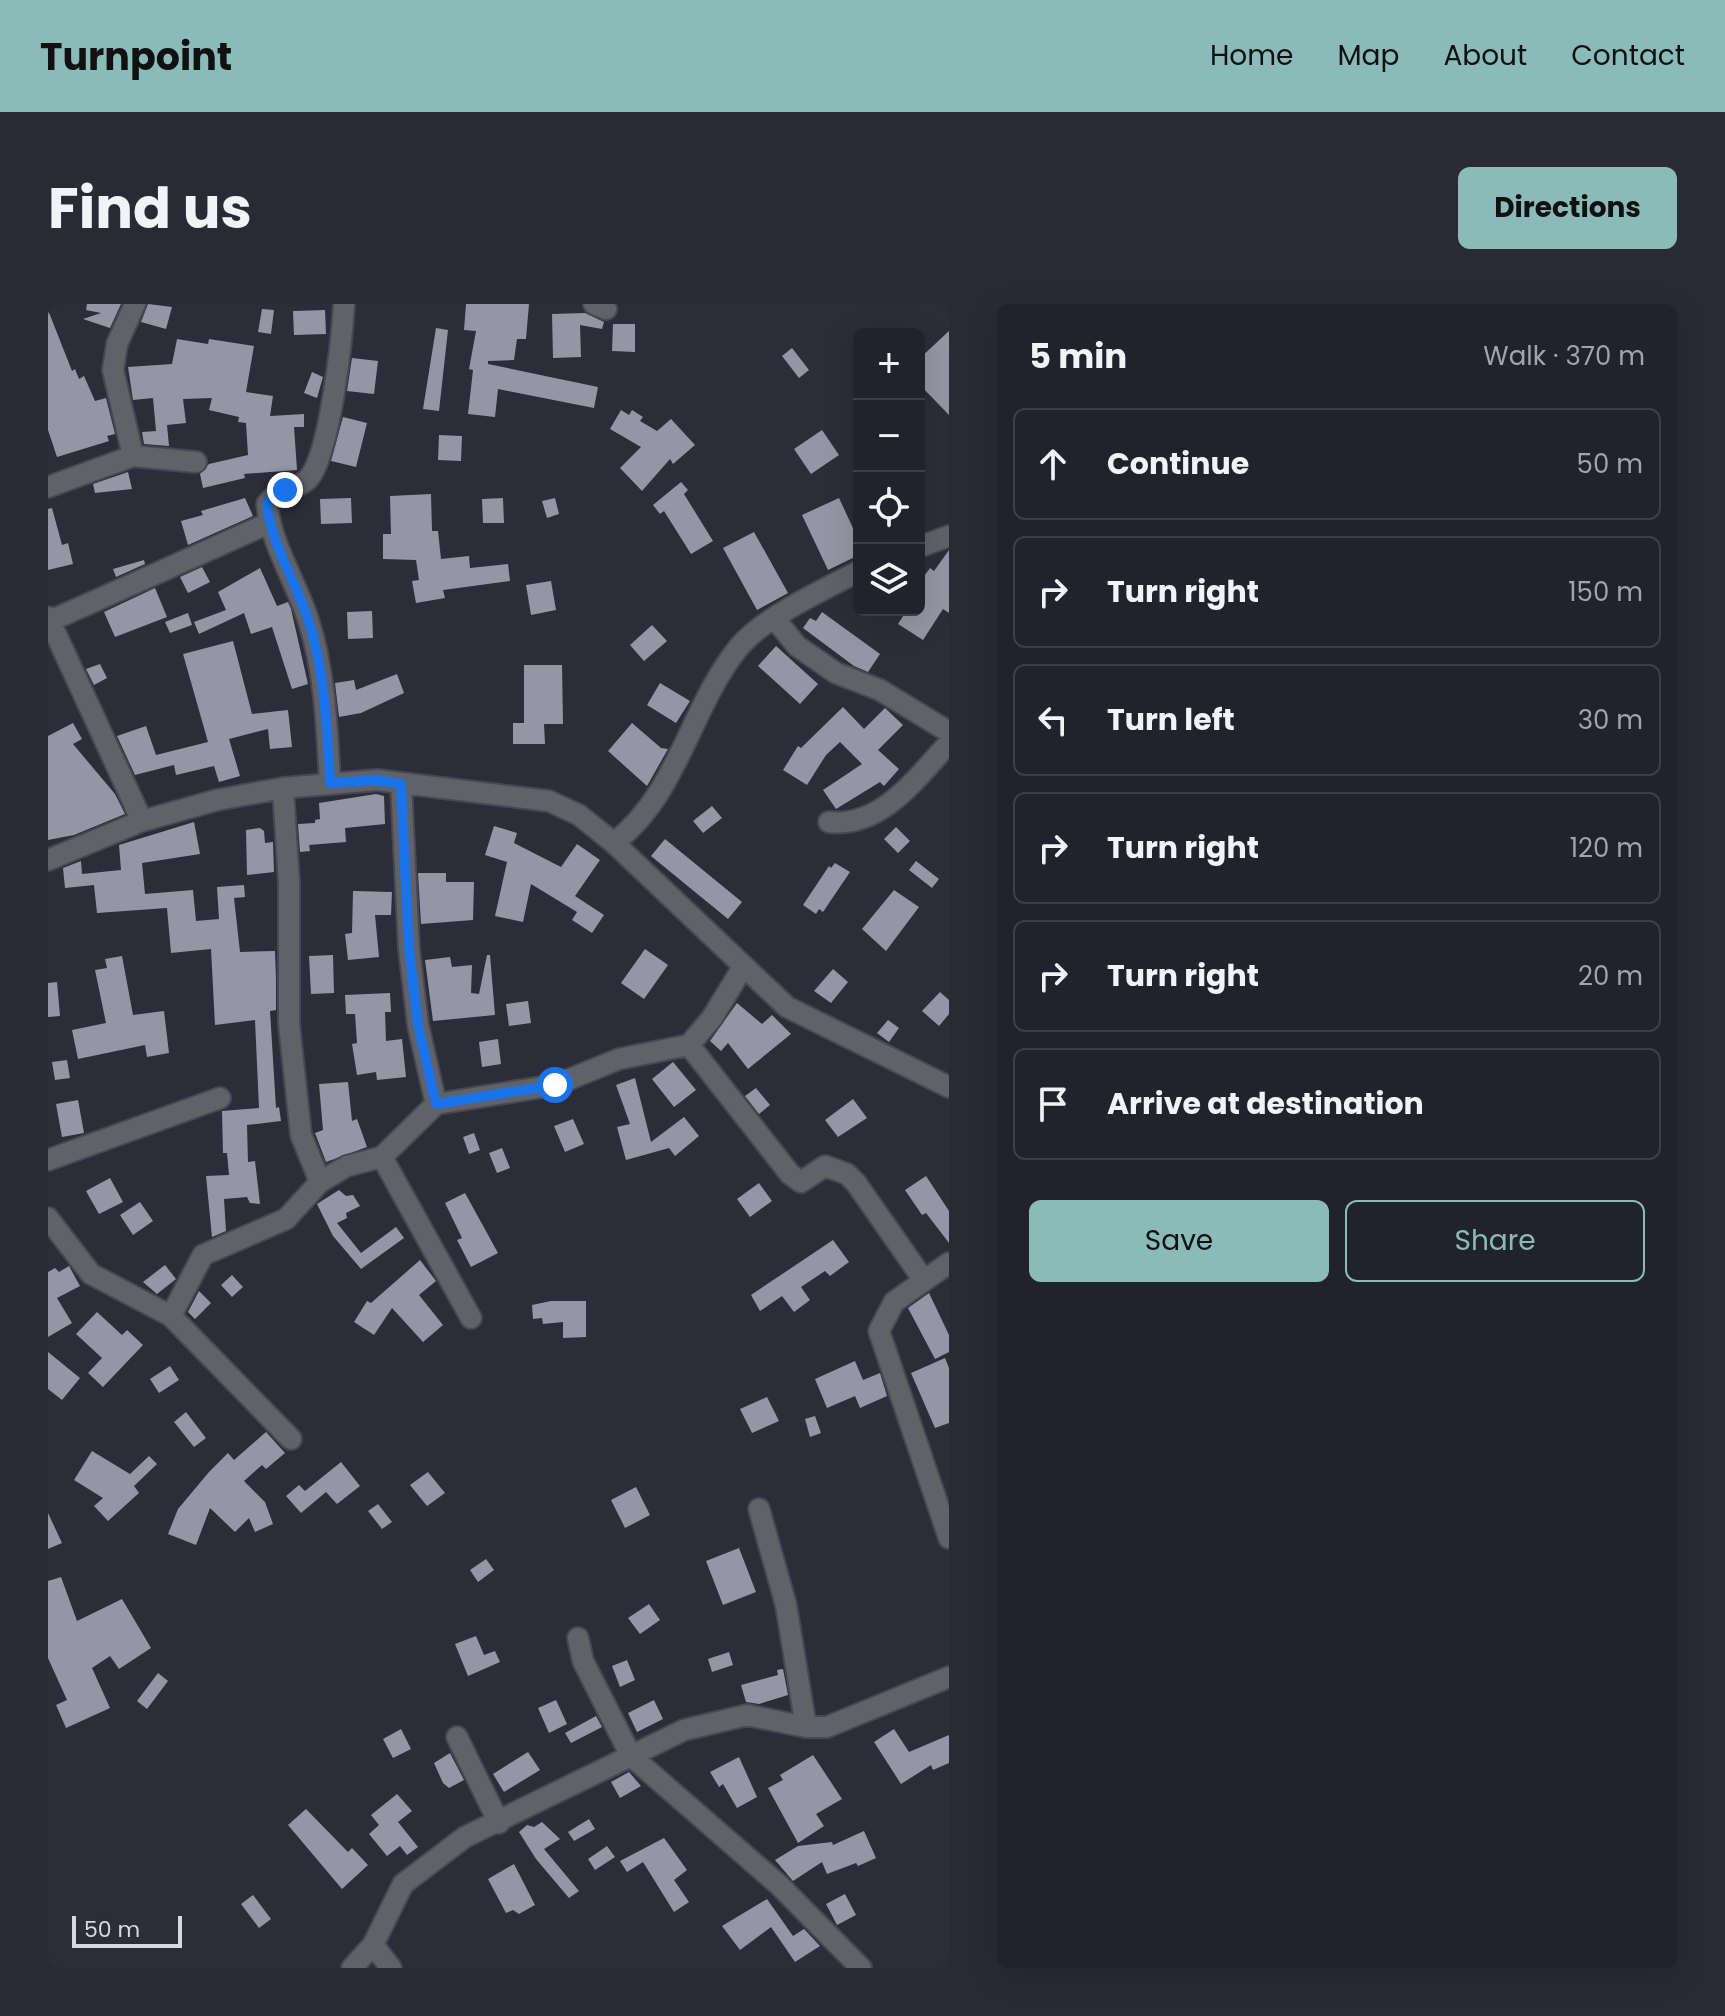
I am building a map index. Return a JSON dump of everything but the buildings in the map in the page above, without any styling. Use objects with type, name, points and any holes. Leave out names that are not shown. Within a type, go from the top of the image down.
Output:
[{"type":"street","points":[[133,456],[113,370],[117,344],[135,304]]},
{"type":"street","points":[[330,783],[326,706],[309,620],[269,523],[267,504],[273,495],[307,480],[315,468],[324,438],[344,304]]},
{"type":"street","points":[[48,487],[133,456],[196,462]]},
{"type":"street","points":[[142,821],[49,619],[269,523]]},
{"type":"street","points":[[925,545],[949,536]]},
{"type":"street","points":[[614,843],[670,777],[704,702],[742,643],[775,619],[853,574]]},
{"type":"street","points":[[775,619],[797,646],[836,673],[880,690],[949,732]]},
{"type":"street","points":[[829,822],[846,823],[893,803],[949,743]]},
{"type":"street","points":[[48,860],[142,821],[217,800],[283,788],[377,780],[549,801],[579,815],[614,843],[787,1007],[949,1087]]},
{"type":"street","points":[[401,784],[409,949],[418,1025],[436,1104]]},
{"type":"street","points":[[283,788],[289,883],[289,1024],[301,1135],[320,1182]]},
{"type":"street","points":[[171,1316],[203,1255],[286,1219],[320,1182],[347,1166],[382,1157],[436,1104],[555,1085],[619,1059],[689,1045],[712,1018],[743,967]]},
{"type":"street","points":[[689,1045],[790,1174],[801,1182],[825,1166],[847,1174],[923,1279]]},
{"type":"street","points":[[48,1160],[220,1098]]},
{"type":"street","points":[[382,1157],[471,1318]]},
{"type":"street","points":[[48,1218],[91,1274],[171,1316],[291,1439]]},
{"type":"street","points":[[949,1263],[894,1302],[879,1331],[949,1538]]},
{"type":"street","points":[[759,1509],[786,1605],[806,1727]]},
{"type":"street","points":[[578,1638],[583,1661],[631,1756],[779,1885],[861,1968]]},
{"type":"street","points":[[352,1968],[373,1945],[403,1884],[465,1837],[684,1730],[747,1715],[806,1727],[827,1727],[949,1677]]},
{"type":"street","points":[[457,1737],[499,1823]]},
{"type":"street","points":[[373,1945],[391,1968]]},
{"type":"route","points":[[285,490],[273,495],[267,504],[269,523],[309,620],[326,706],[330,783],[377,780],[401,784],[409,949],[418,1025],[436,1104],[555,1085]]}]
